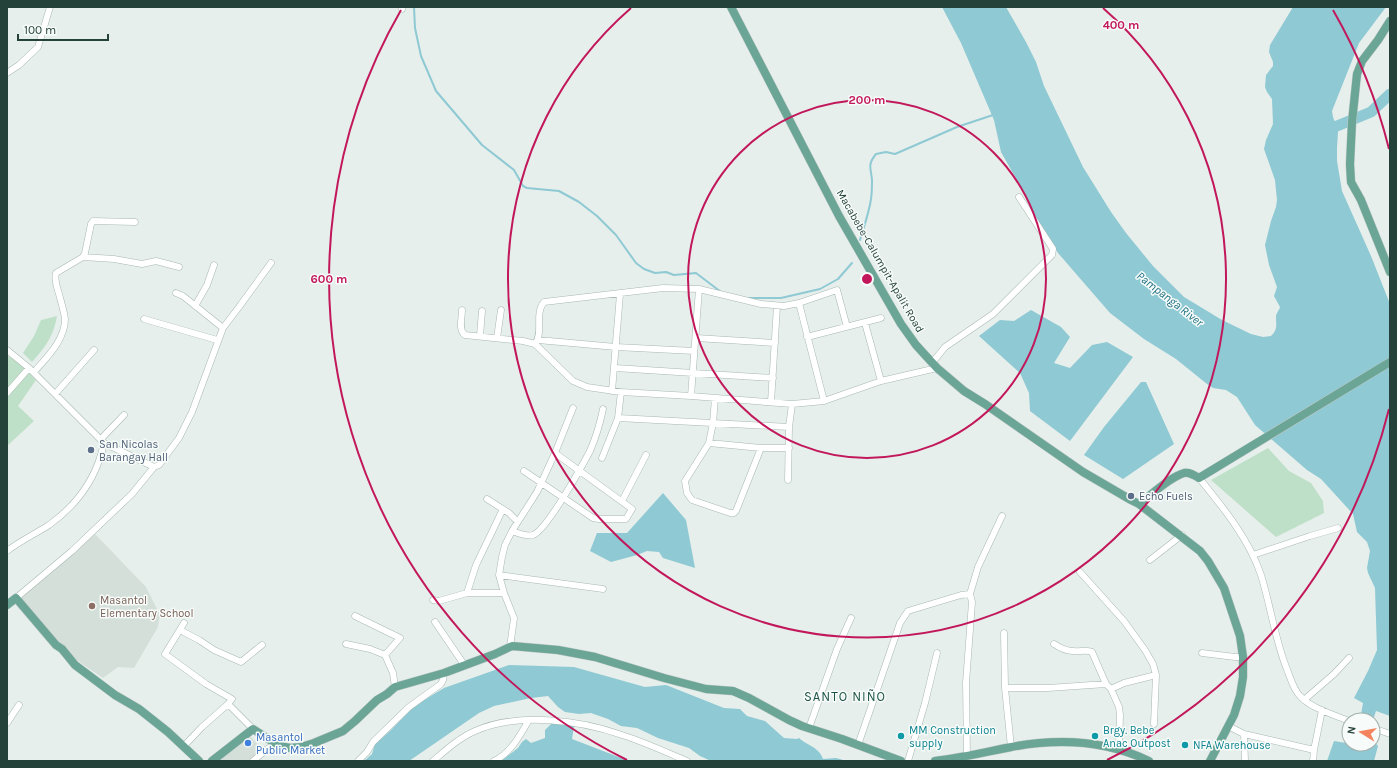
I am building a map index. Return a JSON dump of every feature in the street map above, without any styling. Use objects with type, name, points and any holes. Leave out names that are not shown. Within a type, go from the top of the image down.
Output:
[{"type":"main road","name":"Macabebe-Calumpit-Apalit Road","points":[[731,7],[839,216],[902,324],[916,345],[935,365],[964,391],[1083,472],[1139,504],[1182,535],[1200,551],[1208,561],[1224,588],[1240,636],[1243,657],[1243,677],[1240,696],[1228,726],[1210,761]]},
{"type":"main road","points":[[1390,21],[1362,62],[1358,74],[1350,164],[1351,182],[1361,200],[1390,272]]},
{"type":"main road","points":[[1139,504],[1166,483],[1185,473],[1190,473],[1199,478],[1390,362]]},
{"type":"main road","points":[[7,605],[16,598],[75,665],[116,695],[139,709],[184,746],[199,761]]},
{"type":"main road","points":[[212,761],[252,729],[276,744],[290,748],[301,747],[314,743],[343,731],[355,722],[377,700],[394,687],[465,666],[495,654],[510,646],[558,650],[595,657],[706,689],[734,691],[789,720],[901,761]]},
{"type":"main road","points":[[935,761],[1046,742],[1076,741],[1119,748],[1149,761]]},
{"type":"street","points":[[7,73],[19,65],[38,47],[50,7]]},
{"type":"street","points":[[847,327],[837,290],[799,303],[777,306],[761,304],[699,289],[663,288],[544,302],[540,307],[539,312],[537,342],[573,381],[587,387],[621,392],[792,404],[824,401],[881,381],[935,365],[945,347],[993,314],[1052,255],[1053,249],[1019,197]]},
{"type":"street","points":[[83,257],[93,221],[135,222]]},
{"type":"street","points":[[7,393],[52,350],[61,337],[64,327],[63,310],[56,282],[56,273],[83,257],[114,259],[142,264],[152,261],[179,267]]},
{"type":"street","points":[[16,598],[72,551],[132,494],[154,467],[159,465],[179,438],[192,412],[222,328],[240,307],[271,263]]},
{"type":"street","points":[[195,306],[207,285],[214,266]]},
{"type":"street","points":[[691,396],[699,289]]},
{"type":"street","points":[[176,293],[183,296],[222,328]]},
{"type":"street","points":[[612,391],[620,294]]},
{"type":"street","points":[[799,303],[824,401]]},
{"type":"street","points":[[771,402],[777,306]]},
{"type":"street","points":[[462,310],[461,330],[465,335],[537,342],[694,351]]},
{"type":"street","points":[[497,338],[501,310]]},
{"type":"street","points":[[480,336],[482,311]]},
{"type":"street","points":[[807,337],[881,318]]},
{"type":"street","points":[[144,319],[218,340]]},
{"type":"street","points":[[865,323],[881,381]]},
{"type":"street","points":[[696,338],[775,342]]},
{"type":"street","points":[[7,350],[32,370],[102,441],[154,467]]},
{"type":"street","points":[[56,394],[94,350]]},
{"type":"street","points":[[614,368],[772,378]]},
{"type":"street","points":[[602,458],[618,418],[621,392]]},
{"type":"street","points":[[715,398],[713,423],[709,443],[685,481],[685,487],[692,500],[734,513],[762,448]]},
{"type":"street","points":[[788,480],[789,427],[792,404]]},
{"type":"street","points":[[510,646],[514,618],[504,593],[500,575],[505,545],[517,521],[532,499],[555,453],[573,408]]},
{"type":"street","points":[[512,531],[526,535],[534,535],[543,527],[563,498],[590,450],[599,427],[603,409]]},
{"type":"street","points":[[7,551],[60,517],[74,503],[92,478],[101,458],[102,441],[124,415]]},
{"type":"street","points":[[618,418],[789,427]]},
{"type":"street","points":[[709,443],[762,448],[789,448]]},
{"type":"street","points":[[524,471],[590,516],[599,519],[626,519],[632,509],[555,453]]},
{"type":"street","points":[[622,501],[646,455]]},
{"type":"street","points":[[1199,478],[1234,522],[1253,555],[1261,575],[1284,664],[1300,696],[1304,700],[1322,710],[1341,717]]},
{"type":"street","points":[[487,499],[503,509],[517,521]]},
{"type":"street","points":[[467,593],[476,565],[503,509]]},
{"type":"street","points":[[966,756],[965,705],[972,602],[970,594],[978,567],[1002,516]]},
{"type":"street","points":[[1253,555],[1338,528]]},
{"type":"street","points":[[1150,560],[1182,535]]},
{"type":"street","points":[[1080,572],[1124,621],[1145,650],[1156,675],[1154,724]]},
{"type":"street","points":[[500,575],[603,589]]},
{"type":"street","points":[[433,600],[439,601],[467,593],[504,593]]},
{"type":"street","points":[[858,745],[900,623],[908,611],[961,595],[970,594]]},
{"type":"street","points":[[355,616],[400,638],[385,655]]},
{"type":"street","points":[[809,728],[830,669],[851,618]]},
{"type":"street","points":[[435,622],[465,666]]},
{"type":"street","points":[[184,623],[165,654],[206,684],[232,699],[184,746]]},
{"type":"street","points":[[180,630],[214,650],[241,662],[262,645]]},
{"type":"street","points":[[1004,633],[1005,688],[1011,747]]},
{"type":"street","points":[[346,644],[370,649],[385,655],[392,673],[394,687]]},
{"type":"street","points":[[1054,644],[1064,650],[1088,650],[1092,652],[1106,684],[1111,689],[1119,707],[1119,748]]},
{"type":"street","points":[[908,761],[925,703],[937,652]]},
{"type":"street","points":[[1202,653],[1243,657]]},
{"type":"street","points":[[1304,700],[1334,674],[1349,658]]},
{"type":"street","points":[[358,761],[367,752],[373,742],[409,707],[440,684],[443,680],[444,673]]},
{"type":"street","points":[[1111,689],[1140,678],[1156,675]]},
{"type":"street","points":[[1005,688],[1048,688],[1106,684]]},
{"type":"street","points":[[228,704],[252,729]]},
{"type":"street","points":[[7,723],[19,706]]},
{"type":"street","points":[[1313,761],[1322,710]]},
{"type":"street","points":[[433,761],[453,744],[476,730],[508,721],[529,720],[556,722],[604,729],[644,742],[688,761]]},
{"type":"street","points":[[494,761],[507,752],[518,739],[529,720]]},
{"type":"street","points":[[1228,726],[1244,734],[1314,750]]},
{"type":"street","points":[[1244,734],[1245,761]]},
{"type":"street","points":[[253,761],[266,749],[276,744]]},
{"type":"shaded area","name":"Masantol Elementary School","points":[[95,534],[146,587],[160,615],[158,627],[134,668],[118,667],[103,678],[72,657],[21,598]]},
{"type":"shaded area","name":"Masantol Public Market","points":[[249,735],[264,751],[252,761],[217,761]]},
{"type":"green space","points":[[57,316],[54,329],[48,341],[32,362],[23,353],[34,336],[41,320]]},
{"type":"green space","points":[[7,356],[16,360],[36,380],[18,406],[34,421],[7,446]]},
{"type":"green space","points":[[1268,448],[1289,471],[1311,483],[1323,501],[1324,513],[1276,537],[1211,480]]},
{"type":"water","name":"Pampanga River","points":[[942,7],[1006,7],[1036,62],[1044,86],[1083,167],[1126,233],[1153,266],[1184,297],[1222,320],[1251,334],[1263,337],[1271,336],[1275,331],[1276,316],[1280,307],[1274,296],[1277,287],[1269,265],[1265,245],[1277,200],[1275,180],[1264,149],[1273,124],[1272,99],[1265,87],[1266,75],[1273,66],[1269,52],[1270,45],[1293,7],[1386,7],[1359,43],[1332,111],[1338,132],[1337,161],[1342,191],[1371,256],[1390,304],[1390,716],[1376,711],[1361,712],[1363,703],[1354,698],[1377,650],[1375,588],[1367,568],[1370,551],[1367,542],[1357,532],[1353,514],[1321,479],[1307,470],[1255,425],[1237,397],[1226,390],[1213,388],[1176,359],[1144,339],[1110,313],[1058,253],[1032,212],[1026,196],[1001,152],[994,120],[961,43]]},
{"type":"water","points":[[1031,310],[1061,327],[1070,337],[1054,363],[1070,368],[1092,345],[1107,342],[1133,357],[1070,441],[1030,411],[1029,393],[1020,373],[979,336],[1000,320],[1014,321]]},
{"type":"water","points":[[1141,382],[1146,382],[1174,444],[1123,479],[1084,455],[1104,427]]},
{"type":"water","points":[[663,493],[686,520],[695,568],[663,558],[659,552],[647,551],[611,562],[590,551],[597,533],[627,533]]},
{"type":"water","points":[[509,665],[574,667],[645,687],[666,685],[724,708],[740,709],[747,716],[765,721],[784,738],[799,738],[816,749],[823,759],[836,758],[847,761],[711,761],[700,756],[689,748],[658,738],[637,728],[621,726],[608,719],[591,713],[579,714],[565,712],[548,696],[494,706],[479,713],[409,761],[364,761],[372,754],[375,744],[414,706],[444,688]]},
{"type":"water","points":[[552,723],[574,726],[572,739],[629,761],[501,761],[518,748],[526,739],[531,743],[545,738],[545,730]]},
{"type":"water","points":[[1334,741],[1341,742],[1341,752],[1376,752],[1374,761],[1327,761]]},
{"type":"waterway","points":[[414,7],[415,28],[421,56],[436,91],[482,145],[514,170],[523,186],[527,188],[559,191],[579,202],[597,216],[616,235],[636,263],[644,269],[655,273],[666,272],[674,275],[696,273],[721,292]]},
{"type":"waterway","points":[[1322,128],[1337,126],[1371,112],[1390,94]]},
{"type":"waterway","points":[[860,240],[868,214],[871,197],[871,161],[876,154],[886,152],[895,154],[957,127],[993,115]]},
{"type":"waterway","points":[[746,298],[781,298],[820,289],[838,279],[852,263]]},
{"type":"place","name":"San Nicolas Barangay Hall","points":[[91,450]]},
{"type":"place","name":"Echo Fuels","points":[[1131,496]]},
{"type":"place","name":"Masantol Elementary School","points":[[92,606]]},
{"type":"place","name":"MM Construction supply","points":[[901,736]]},
{"type":"place","name":"Brgy. Bebe Anac Outpost","points":[[1095,736]]},
{"type":"place","name":"Masantol Public Market","points":[[248,743]]},
{"type":"place","name":"NFA Warehouse","points":[[1185,745]]},
{"type":"district","name":"SANTO NIÑO","points":[[845,696]]}]
